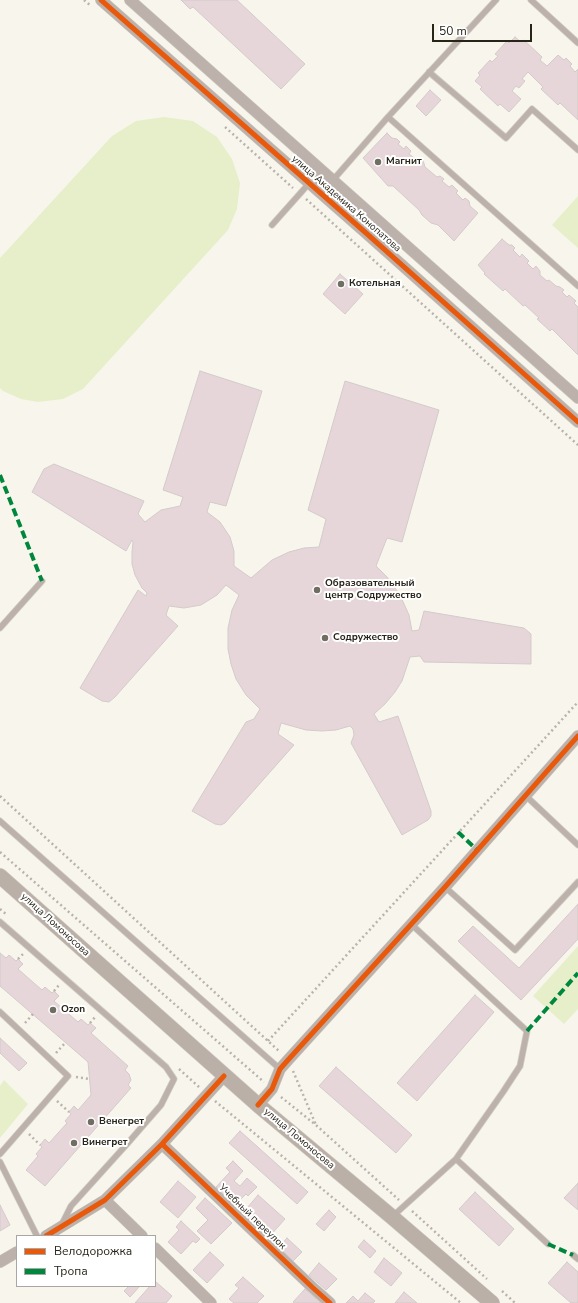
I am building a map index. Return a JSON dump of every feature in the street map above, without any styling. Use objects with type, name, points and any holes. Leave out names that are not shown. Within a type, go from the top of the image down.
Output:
[{"type":"main road","name":"улица Ломоносова","points":[[0,876],[224,1076],[392,1216],[492,1303]]},
{"type":"street","name":"улица Академика Конопатова","points":[[101,0],[578,422]]},
{"type":"street","name":"улица Академика Конопатова","points":[[130,0],[578,398]]},
{"type":"street","points":[[258,1105],[272,1089],[280,1069],[445,887],[578,736]]},
{"type":"street","points":[[48,1235],[105,1200],[162,1144],[224,1076]]},
{"type":"street","name":"Учебный переулок","points":[[162,1144],[330,1303]]},
{"type":"street","points":[[105,1200],[141,1235]]},
{"type":"street","points":[[156,1249],[211,1303]]},
{"type":"street","points":[[0,1262],[16,1253]]},
{"type":"lane","points":[[333,180],[388,117],[496,0]]},
{"type":"lane","points":[[531,0],[578,43]]},
{"type":"lane","points":[[429,72],[506,138],[532,109],[578,150]]},
{"type":"lane","points":[[388,117],[578,286]]},
{"type":"lane","points":[[272,225],[321,170]]},
{"type":"lane","points":[[0,628],[42,582]]},
{"type":"lane","points":[[526,796],[578,845]]},
{"type":"lane","points":[[0,821],[280,1069]]},
{"type":"lane","points":[[445,887],[515,950],[578,882]]},
{"type":"lane","points":[[0,922],[166,1067],[174,1079],[161,1105],[71,1206],[61,1227]]},
{"type":"lane","points":[[392,1216],[456,1159],[504,1092],[520,1066],[527,1031],[410,924]]},
{"type":"lane","points":[[0,1012],[68,1076],[0,1154]]},
{"type":"lane","points":[[456,1159],[548,1244]]},
{"type":"lane","points":[[0,1162],[36,1235]]},
{"type":"path","points":[[84,0],[95,11]]},
{"type":"path","points":[[224,126],[578,445]]},
{"type":"path","points":[[268,1041],[578,702]]},
{"type":"path","points":[[0,796],[288,1060],[317,1126]]},
{"type":"path","points":[[0,852],[272,1089],[317,1126],[491,1282]]},
{"type":"path","points":[[0,909],[12,919]]},
{"type":"path","points":[[50,1060],[65,1043]]},
{"type":"path","points":[[177,1067],[207,1094],[461,1303]]},
{"type":"path","points":[[68,1076],[89,1079]]},
{"type":"path","points":[[51,1095],[69,1112]]},
{"type":"path","points":[[22,1128],[40,1145]]},
{"type":"path","points":[[497,1287],[515,1303]]},
{"type":"green space","points":[[164,117],[193,121],[217,137],[232,159],[240,183],[237,209],[228,230],[83,389],[63,399],[38,402],[21,399],[3,391],[0,388],[0,258],[112,136],[136,121]]},
{"type":"green space","points":[[578,196],[578,248],[552,225]]},
{"type":"green space","points":[[578,946],[578,1009],[564,1024],[533,996]]},
{"type":"green space","points":[[4,1080],[28,1104],[0,1138],[0,1086]]},
{"type":"building","points":[[181,0],[237,0],[305,64],[281,89],[193,7],[190,9]]},
{"type":"building","points":[[515,37],[521,42],[524,40],[542,57],[540,60],[547,66],[558,55],[564,60],[566,58],[572,64],[570,66],[575,72],[578,69],[578,120],[560,103],[558,105],[541,89],[543,87],[528,72],[522,79],[525,81],[519,88],[516,86],[512,91],[521,99],[509,112],[500,104],[498,106],[480,89],[482,87],[475,81],[480,75],[478,73],[490,60],[492,62],[498,56],[495,54],[507,41],[509,43]]},
{"type":"building","points":[[430,90],[441,100],[426,116],[416,106]]},
{"type":"building","points":[[387,133],[392,138],[397,139],[400,142],[398,144],[404,149],[406,146],[411,151],[409,154],[417,160],[420,157],[423,160],[425,167],[437,177],[440,176],[444,179],[442,181],[449,187],[452,185],[458,191],[456,193],[463,200],[465,198],[469,201],[470,206],[478,213],[454,241],[438,225],[431,223],[422,215],[419,210],[393,186],[388,186],[363,158]]},
{"type":"building","points":[[502,239],[515,248],[513,250],[520,257],[522,254],[529,261],[527,263],[533,269],[536,266],[540,271],[540,275],[547,281],[549,280],[556,286],[560,287],[564,290],[562,292],[567,297],[569,295],[576,301],[574,303],[578,307],[578,355],[552,329],[550,331],[537,319],[539,318],[525,305],[523,306],[505,289],[503,291],[484,274],[485,273],[478,265]]},
{"type":"building","name":"Котельная","points":[[340,274],[363,294],[345,314],[323,294]]},
{"type":"building","points":[[200,371],[262,391],[226,506],[210,502],[207,512],[220,522],[230,537],[234,551],[234,566],[251,578],[272,560],[289,552],[304,548],[319,547],[326,519],[308,510],[345,381],[439,410],[402,542],[387,538],[376,566],[387,577],[400,595],[409,615],[412,631],[419,630],[424,611],[524,628],[531,634],[531,664],[424,662],[420,656],[410,657],[402,681],[385,704],[374,714],[379,722],[398,716],[431,811],[431,816],[428,820],[402,835],[351,743],[354,735],[353,729],[350,726],[336,730],[322,731],[306,730],[281,723],[278,734],[294,745],[225,823],[221,825],[215,824],[192,811],[246,722],[254,719],[260,709],[246,695],[236,679],[231,664],[228,649],[228,628],[232,610],[239,595],[226,585],[217,595],[201,605],[184,608],[169,606],[166,615],[178,626],[109,702],[102,701],[80,688],[138,590],[146,596],[147,593],[142,588],[135,575],[132,564],[132,540],[126,551],[32,492],[44,469],[54,464],[144,501],[138,514],[145,522],[161,510],[180,506],[183,497],[163,490]]},
{"type":"building","points":[[578,904],[578,939],[521,1000],[458,941],[473,926],[519,968]]},
{"type":"building","points":[[0,953],[6,958],[9,955],[16,961],[18,959],[23,964],[18,969],[42,990],[45,987],[52,993],[54,991],[59,996],[54,1001],[78,1022],[81,1019],[88,1025],[90,1023],[96,1028],[91,1033],[128,1066],[125,1070],[129,1074],[131,1080],[128,1085],[131,1088],[45,1186],[26,1170],[38,1156],[36,1154],[42,1147],[40,1145],[45,1139],[49,1143],[67,1123],[65,1121],[71,1114],[69,1112],[74,1106],[78,1110],[91,1095],[88,1062],[0,986]]},
{"type":"building","points":[[475,995],[494,1012],[417,1101],[397,1083]]},
{"type":"building","points":[[0,1038],[27,1063],[19,1071],[0,1053]]},
{"type":"building","points":[[336,1067],[412,1135],[396,1153],[319,1086]]},
{"type":"building","points":[[240,1131],[308,1192],[297,1204],[229,1143]]},
{"type":"building","points":[[233,1161],[243,1171],[234,1181],[240,1186],[247,1178],[257,1187],[248,1196],[246,1194],[235,1205],[216,1187],[230,1172],[226,1168]]},
{"type":"building","points":[[178,1181],[196,1197],[178,1218],[160,1202]]},
{"type":"building","points":[[578,1183],[578,1210],[564,1198]]},
{"type":"building","points":[[475,1192],[514,1229],[499,1246],[459,1209]]},
{"type":"building","points":[[258,1195],[285,1219],[269,1237],[242,1214]]},
{"type":"building","points":[[205,1198],[232,1223],[211,1244],[197,1231],[208,1220],[196,1208]]},
{"type":"building","points":[[0,1205],[10,1225],[0,1231]]},
{"type":"building","points":[[329,1210],[336,1217],[324,1231],[316,1224]]},
{"type":"building","points":[[181,1221],[200,1239],[196,1243],[193,1241],[181,1254],[168,1242],[179,1230],[176,1227]]},
{"type":"building","points":[[287,1238],[302,1252],[293,1261],[279,1247]]},
{"type":"building","points":[[364,1240],[376,1251],[370,1258],[358,1247]]},
{"type":"building","points":[[210,1252],[224,1265],[207,1283],[193,1270]]},
{"type":"building","points":[[384,1258],[402,1273],[391,1286],[374,1272]]},
{"type":"building","points":[[567,1262],[578,1272],[578,1303],[571,1303],[548,1283]]},
{"type":"building","points":[[319,1263],[337,1279],[326,1290],[309,1275]]},
{"type":"building","points":[[243,1277],[264,1296],[257,1303],[234,1303],[229,1299],[239,1288],[235,1285]]},
{"type":"building","points":[[156,1282],[172,1296],[166,1303],[135,1303],[149,1287],[156,1287]]},
{"type":"building","points":[[128,1287],[139,1287],[130,1297],[124,1291]]},
{"type":"building","points":[[305,1289],[321,1303],[293,1302]]},
{"type":"building","points":[[404,1292],[417,1303],[395,1303]]},
{"type":"building","points":[[365,1293],[375,1301],[373,1303],[346,1303],[353,1296],[358,1301]]},
{"type":"marked path","points":[[0,475],[42,581]]},
{"type":"marked path","points":[[458,832],[477,850]]},
{"type":"marked path","points":[[527,1031],[578,973]]},
{"type":"marked path","points":[[548,1244],[573,1255]]},
{"type":"cycle path","points":[[101,0],[578,422]]},
{"type":"cycle path","points":[[258,1105],[272,1089],[280,1069],[445,887],[578,736]]},
{"type":"cycle path","points":[[48,1235],[105,1200],[162,1144],[224,1076]]},
{"type":"cycle path","points":[[162,1144],[330,1303]]},
{"type":"place","name":"Магнит","points":[[378,162]]},
{"type":"place","name":"Котельная","points":[[341,284]]},
{"type":"place","name":"Образовательный центр Содружество","points":[[317,590]]},
{"type":"place","name":"Содружество","points":[[325,638]]},
{"type":"place","name":"Ozon","points":[[53,1010]]},
{"type":"place","name":"Венегрет","points":[[91,1122]]},
{"type":"place","name":"Винегрет","points":[[74,1143]]}]
